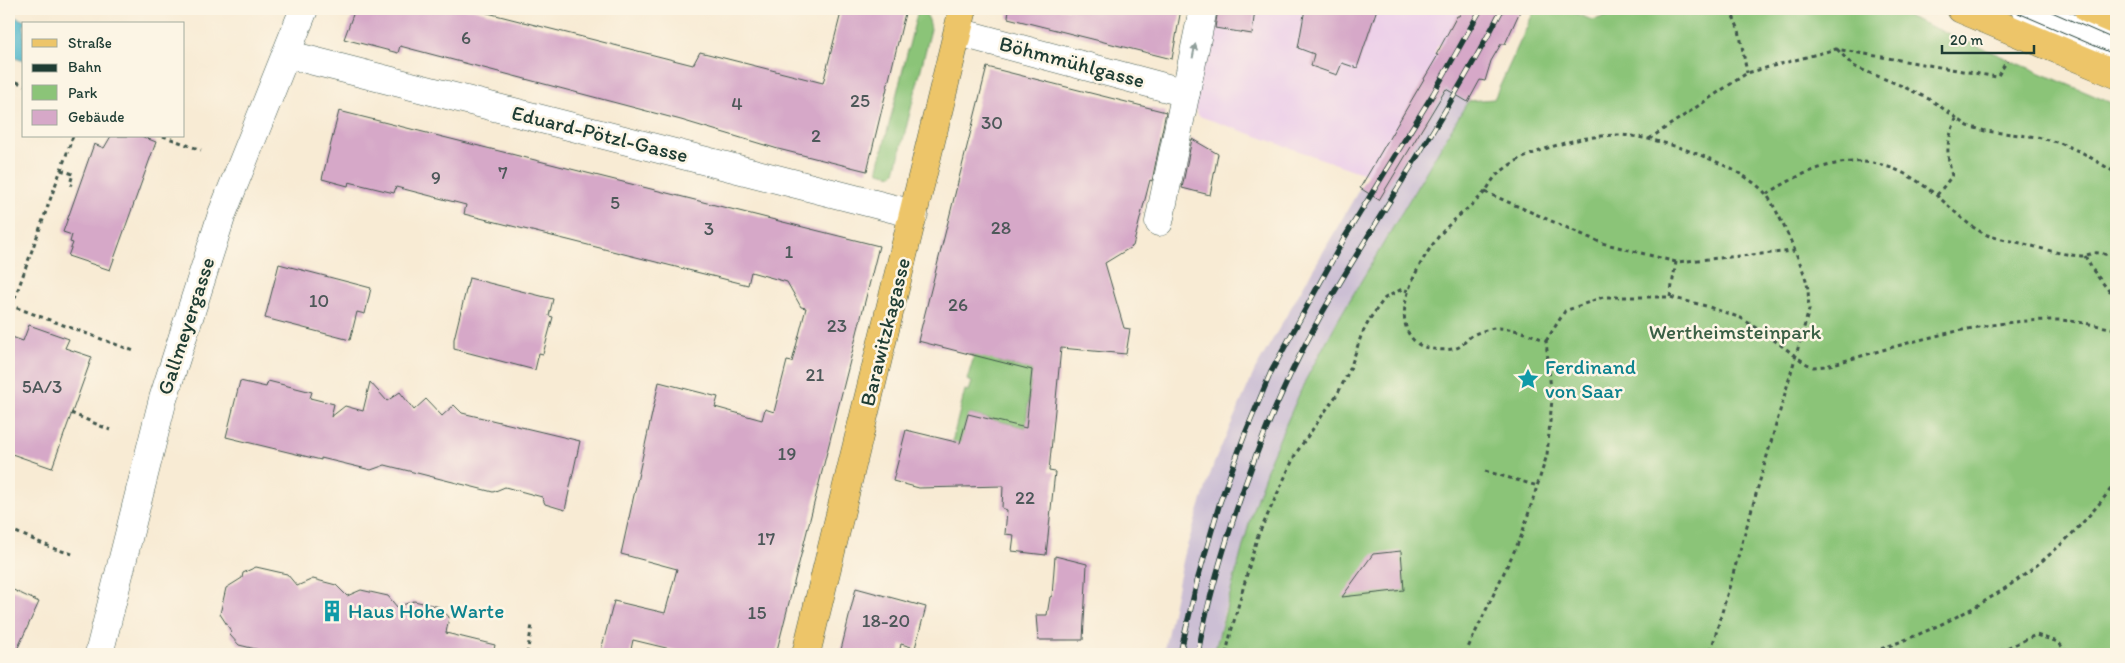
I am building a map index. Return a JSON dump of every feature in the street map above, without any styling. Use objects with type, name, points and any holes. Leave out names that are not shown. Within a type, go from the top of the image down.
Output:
[{"type":"main road","points":[[1961,9],[2116,74]]},
{"type":"main road","points":[[2088,9],[2116,21]]},
{"type":"main road","name":"Barawitzkagasse","points":[[806,654],[961,20]]},
{"type":"street","name":"Gallmeyergasse","points":[[99,654],[163,398],[222,214],[304,9]]},
{"type":"street","points":[[1160,222],[1203,9]]},
{"type":"street","points":[[2025,9],[2116,47]]},
{"type":"street","name":"Böhmmühlgasse","points":[[961,20],[1186,93]]},
{"type":"street","name":"Eduard-Pötzl-Gasse","points":[[286,54],[914,214]]},
{"type":"path","points":[[1730,9],[1739,30],[1747,73]]},
{"type":"path","points":[[1836,49],[1853,66],[1932,100],[1968,126],[1985,131],[2037,137],[2060,143],[2083,153],[2116,172]]},
{"type":"path","points":[[1649,139],[1747,73],[1836,49],[1996,78],[2008,61]]},
{"type":"path","points":[[9,79],[22,84]]},
{"type":"path","points":[[1937,195],[1952,176],[1948,156],[1948,140],[1956,119]]},
{"type":"path","points":[[1546,341],[1531,334],[1494,328],[1472,335],[1459,348],[1438,350],[1419,345],[1412,337],[1405,322],[1405,305],[1408,291],[1418,268],[1445,230],[1485,192],[1497,175],[1522,158],[1584,138],[1617,135],[1649,139],[1708,158],[1749,178],[1766,194],[1794,251],[1807,283],[1809,310],[1710,654]]},
{"type":"path","points":[[72,138],[10,306],[134,351]]},
{"type":"path","points":[[168,138],[201,150]]},
{"type":"path","points":[[1766,194],[1792,178],[1830,165],[1857,160],[1912,176],[1937,195],[1968,224],[1988,235],[2062,253],[2085,256],[2094,253],[2116,257]]},
{"type":"path","points":[[61,170],[73,174],[70,184],[72,185]]},
{"type":"path","points":[[1485,192],[1602,243],[1676,262],[1794,251]]},
{"type":"path","points":[[2085,256],[2092,269],[2116,300]]},
{"type":"path","points":[[1670,297],[1676,262]]},
{"type":"path","points":[[1226,654],[1257,538],[1296,453],[1338,393],[1350,369],[1361,336],[1371,318],[1385,298],[1402,289],[1408,291]]},
{"type":"path","points":[[1465,654],[1521,537],[1538,486],[1546,455],[1552,399],[1546,341],[1565,311],[1603,297],[1670,297],[1706,306],[1741,318],[1795,357],[1813,367],[1826,366],[1911,342],[1985,325],[2060,320],[2116,329]]},
{"type":"path","points":[[71,413],[110,430]]},
{"type":"path","points":[[1485,471],[1538,486]]},
{"type":"path","points":[[1866,654],[1908,640],[1955,619],[1993,597],[2026,574],[2063,544],[2098,507],[2116,482]]},
{"type":"path","points":[[9,530],[55,550],[76,555]]},
{"type":"path","points":[[527,654],[532,624]]},
{"type":"path","points":[[1993,654],[2036,635],[2058,642],[2068,654]]},
{"type":"shaded area","points":[[1203,9],[1463,9],[1454,21],[1444,45],[1439,44],[1434,53],[1438,55],[1368,175],[1199,116],[1186,93]]},
{"type":"shaded area","points":[[1446,89],[1468,101],[1338,320],[1305,381],[1271,458],[1224,612],[1214,654],[1163,654],[1185,552],[1214,463],[1255,370],[1379,155],[1400,166]]},
{"type":"green space","name":"Wertheimsteinpark","points":[[1535,9],[1565,9],[1592,20],[1612,15],[1615,9],[1890,9],[2116,105],[2116,654],[1214,654],[1253,509],[1271,458],[1305,381],[1338,320],[1468,101],[1494,99]]},
{"type":"green space","points":[[918,10],[928,17],[931,29],[895,172],[892,175],[879,172],[878,168]]},
{"type":"green space","points":[[1007,272],[998,362],[1032,370],[1026,425],[1032,429],[968,414],[960,444],[952,442],[965,390],[969,391],[972,382],[967,380],[974,356],[970,355],[981,309]]},
{"type":"water","points":[[9,15],[28,22],[22,22],[22,60],[9,56]]},
{"type":"building","points":[[355,9],[472,9],[693,65],[700,52],[823,83],[842,9],[906,9],[867,171],[778,149],[681,120],[400,46],[398,53],[344,39]]},
{"type":"building","points":[[1009,9],[1181,9],[1172,59],[1008,18]]},
{"type":"building","points":[[1218,9],[1255,9],[1252,34],[1215,28]]},
{"type":"building","points":[[1305,9],[1377,9],[1357,68],[1342,63],[1337,75],[1311,66],[1314,54],[1298,48]]},
{"type":"building","points":[[1463,9],[1521,9],[1505,44],[1501,44],[1491,61],[1485,81],[1480,80],[1468,102],[1446,89],[1379,200],[1360,188],[1438,55],[1436,55],[1457,16],[1459,16]]},
{"type":"building","points":[[987,67],[1166,112],[1152,181],[1150,180],[1133,246],[1105,263],[1124,328],[1130,329],[1126,354],[1061,348],[1049,471],[1055,472],[1046,555],[1012,551],[1014,535],[1005,534],[1007,510],[1002,508],[1003,486],[919,488],[893,481],[906,430],[960,443],[968,414],[1026,428],[1032,370],[918,341]]},
{"type":"building","points":[[339,111],[879,246],[776,654],[691,654],[633,640],[630,654],[600,654],[614,601],[665,613],[677,569],[621,554],[659,382],[718,397],[715,407],[762,420],[765,409],[774,412],[787,361],[792,362],[806,308],[801,307],[787,282],[751,272],[748,285],[464,214],[466,205],[396,187],[394,193],[349,182],[348,186],[322,179]]},
{"type":"building","points":[[110,138],[146,138],[156,142],[110,270],[68,256],[73,243],[70,242],[72,235],[63,232],[94,144],[104,148]]},
{"type":"building","points":[[1192,139],[1218,154],[1210,195],[1182,188]]},
{"type":"building","points":[[279,264],[371,288],[365,314],[357,312],[350,340],[265,318]]},
{"type":"building","points":[[469,278],[553,299],[549,316],[553,317],[543,354],[539,353],[535,370],[454,349],[454,339]]},
{"type":"building","points":[[29,325],[69,339],[65,348],[92,357],[52,468],[9,453],[9,336],[23,341]]},
{"type":"building","points":[[240,381],[266,387],[268,381],[312,392],[310,398],[334,404],[331,417],[345,406],[363,411],[370,382],[387,401],[400,392],[414,410],[426,399],[442,416],[454,405],[462,413],[580,441],[565,510],[545,504],[542,497],[505,487],[493,492],[385,465],[371,470],[226,437]]},
{"type":"building","points":[[1401,551],[1404,590],[1342,597],[1373,554]]},
{"type":"building","points":[[1055,556],[1087,564],[1083,640],[1038,640],[1036,615],[1047,615],[1050,597],[1052,596]]},
{"type":"building","name":"Haus Hohe Warte","points":[[256,567],[287,574],[297,586],[313,579],[336,585],[347,596],[361,590],[388,596],[397,607],[414,601],[440,607],[449,617],[446,633],[495,645],[493,654],[276,654],[239,645],[230,635],[231,631],[220,614],[226,588],[242,578],[243,573]]},
{"type":"building","points":[[9,588],[39,602],[15,654],[9,654]]},
{"type":"building","points":[[856,588],[926,607],[915,648],[901,644],[899,654],[840,654]]},
{"type":"tram line","points":[[2009,9],[2116,55]]},
{"type":"tram line","points":[[2045,9],[2116,40]]},
{"type":"railway","points":[[1180,654],[1198,578],[1220,502],[1245,434],[1271,372],[1345,237],[1433,94],[1481,9]]},
{"type":"railway","points":[[1198,654],[1208,606],[1241,496],[1264,434],[1305,344],[1437,125],[1502,9]]},
{"type":"place","name":"Ferdinand von Saar","points":[[1528,379]]},
{"type":"place","name":"Haus Hohe Warte","points":[[332,611]]}]
